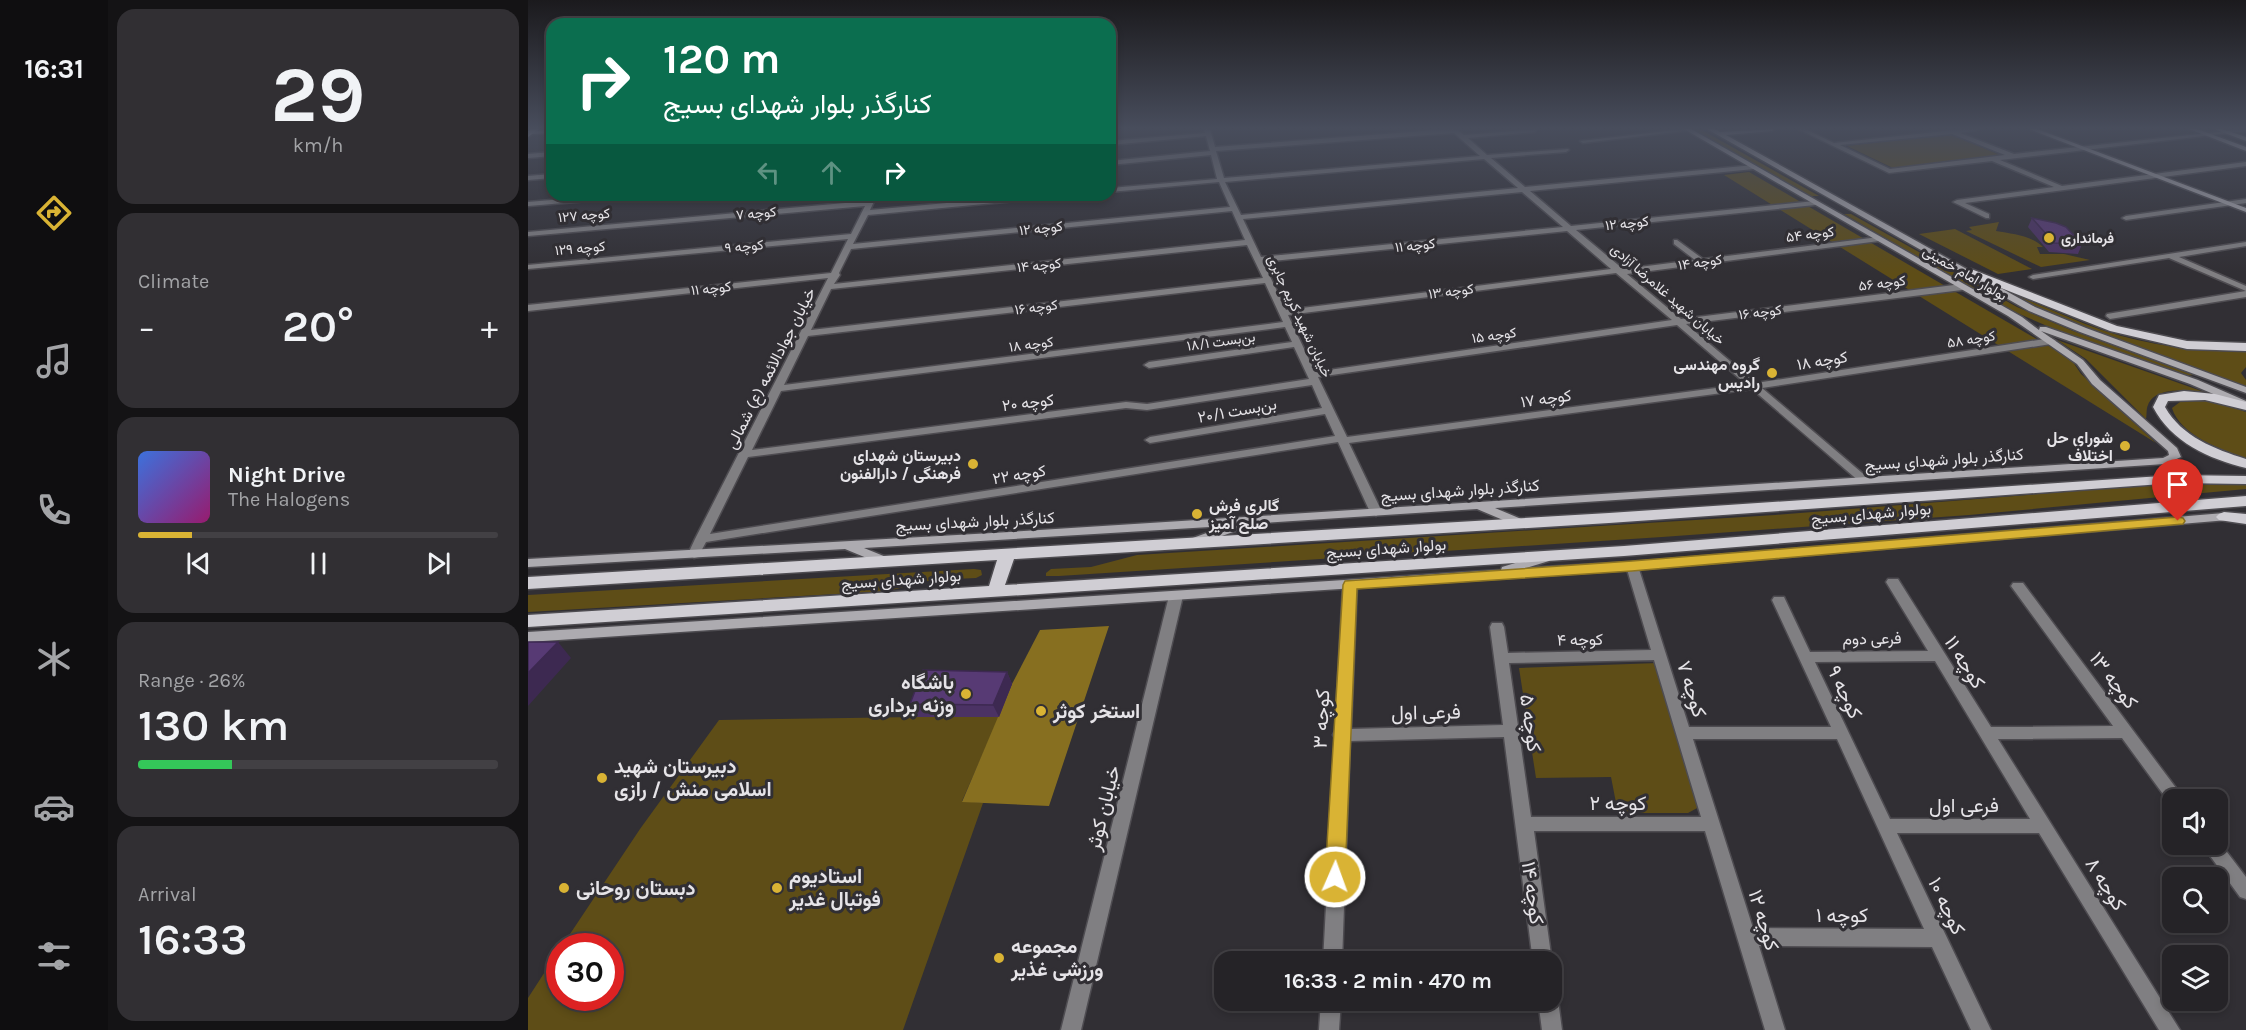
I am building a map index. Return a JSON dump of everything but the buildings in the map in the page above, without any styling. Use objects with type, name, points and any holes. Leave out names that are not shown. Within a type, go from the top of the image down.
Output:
[{"type":"main road","points":[[1967,271],[2114,330],[2187,345],[2246,347]]},
{"type":"main road","points":[[2246,405],[2200,395],[2177,394],[2163,398],[2159,407],[2163,417],[2178,431],[2200,445],[2246,464]]},
{"type":"main road","name":"بولوار شهدای بسیج","points":[[528,583],[1522,524],[2176,479],[2246,480]]},
{"type":"main road","name":"بولوار شهدای بسیج","points":[[528,621],[1556,555],[2246,501]]},
{"type":"main road","points":[[2224,517],[2246,519]]},
{"type":"main road","points":[[994,591],[1007,555]]},
{"type":"street","name":"خیابان شهید کریم جابری","points":[[1220,177],[1376,512]]},
{"type":"street","points":[[1116,189],[1255,177]]},
{"type":"street","name":"خیابان شهید غلامرضا آزادی","points":[[1510,177],[1864,480]]},
{"type":"street","name":"کوچه ۱۲","points":[[848,247],[1236,213],[1526,191],[1658,177]]},
{"type":"street","name":"بولوار امام خمینی","points":[[1772,177],[2012,316],[2052,333],[2194,382],[2246,405]]},
{"type":"street","name":"بولوار امام خمینی","points":[[1797,177],[2032,309],[2246,390]]},
{"type":"street","points":[[2034,177],[2060,188]]},
{"type":"street","points":[[1986,216],[1957,202],[2147,177]]},
{"type":"street","points":[[2159,177],[2246,210]]},
{"type":"street","points":[[1815,202],[1837,199]]},
{"type":"street","points":[[528,204],[564,201]]},
{"type":"street","name":"کوچه ۷","points":[[643,223],[853,201]]},
{"type":"street","name":"خیابان جوادالائمه (ع) شمالی","points":[[694,554],[836,275],[871,201]]},
{"type":"street","points":[[865,213],[993,201]]},
{"type":"street","points":[[2126,218],[2246,201]]},
{"type":"street","name":"کوچه ۱۲","points":[[1570,229],[1815,202]]},
{"type":"street","name":"کوچه ۱۲۷","points":[[528,234],[643,223]]},
{"type":"street","name":"کوچه ۱۱","points":[[1259,260],[1570,229]]},
{"type":"street","name":"کوچه ۹","points":[[634,256],[853,236]]},
{"type":"street","name":"کوچه ۵۴","points":[[1744,256],[1879,239]]},
{"type":"street","name":"کوچه ۱۴","points":[[828,287],[1250,242]]},
{"type":"street","points":[[1677,243],[1702,262]]},
{"type":"street","points":[[2033,277],[2246,244]]},
{"type":"street","name":"کوچه ۱۲۹","points":[[528,267],[634,256]]},
{"type":"street","name":"کوچه ۱۴","points":[[1620,271],[1744,256]]},
{"type":"street","points":[[2169,256],[2246,292]]},
{"type":"street","name":"کوچه ۱۳","points":[[1283,313],[1620,271]]},
{"type":"street","name":"کوچه ۱۱","points":[[528,308],[836,275]]},
{"type":"street","name":"کوچه ۱۶","points":[[804,334],[1268,280]]},
{"type":"street","name":"کوچه ۵۶","points":[[1804,306],[1962,287]]},
{"type":"street","points":[[2110,316],[2246,292]]},
{"type":"street","name":"کوچه ۱۶","points":[[1679,322],[1804,306]]},
{"type":"street","name":"کنارگذر بلوار شهدای بسیج","points":[[528,563],[1255,520],[2165,461],[2175,457],[2173,450],[2096,382],[2080,362],[2012,316]]},
{"type":"street","name":"کوچه ۱۵","points":[[1314,378],[1679,322]]},
{"type":"street","name":"کوچه ۱۸","points":[[776,389],[1288,324]]},
{"type":"street","name":"کوچه ۵۸","points":[[1895,364],[2051,341]]},
{"type":"street","name":"بن‌بست ۱۸/۱","points":[[1149,365],[1298,344]]},
{"type":"street","name":"کوچه ۱۸","points":[[1754,386],[1895,364]]},
{"type":"street","name":"کوچه ۲۰","points":[[744,454],[1126,405],[1147,408],[1314,378]]},
{"type":"street","name":"کوچه ۱۷","points":[[1342,440],[1754,386]]},
{"type":"street","name":"بن‌بست ۲۰/۱","points":[[1150,440],[1329,410]]},
{"type":"street","name":"کوچه ۲۲","points":[[701,539],[1342,440]]},
{"type":"street","points":[[1478,505],[1522,524]]},
{"type":"street","points":[[528,637],[1632,566],[2224,517]]},
{"type":"street","points":[[1190,544],[1255,520]]},
{"type":"street","points":[[1989,521],[2043,532]]},
{"type":"street","points":[[846,545],[887,563]]},
{"type":"street","points":[[1492,575],[1556,555]]},
{"type":"street","points":[[528,569],[553,562]]},
{"type":"street","name":"کوچه ۷","points":[[1632,566],[1711,824]]},
{"type":"street","name":"کوچه ۱۱","points":[[1893,582],[2004,761]]},
{"type":"street","name":"کوچه ۳","points":[[1332,951],[1350,585]]},
{"type":"street","name":"کوچه ۱۳","points":[[2018,586],[2169,789]]},
{"type":"street","name":"خیابان کوثر","points":[[1071,1030],[1176,596]]},
{"type":"street","name":"کوچه ۹","points":[[1779,600],[1874,801]]},
{"type":"street","name":"کوچه ۵","points":[[1497,627],[1524,824]]},
{"type":"street","name":"کوچه ۴","points":[[1502,658],[1659,656]]},
{"type":"street","name":"فرعی دوم","points":[[1806,657],[1938,656]]},
{"type":"street","name":"فرعی اول","points":[[1341,735],[1511,731]]},
{"type":"street","points":[[1986,733],[2126,732]]},
{"type":"street","points":[[1683,733],[1841,733]]},
{"type":"street","name":"کوچه ۸","points":[[2004,761],[2170,1030]]},
{"type":"street","name":"کوچه ۱۰","points":[[1874,801],[1981,1030]]},
{"type":"street","name":"کوچه ۱۴","points":[[1524,824],[1541,951]]},
{"type":"street","name":"کوچه ۲","points":[[1524,824],[1711,824]]},
{"type":"street","name":"کوچه ۱۲","points":[[1711,824],[1775,1030]]},
{"type":"street","name":"فرعی اول","points":[[1885,826],[2043,826]]},
{"type":"street","points":[[2219,855],[2246,891]]},
{"type":"street","name":"کوچه ۱","points":[[1746,937],[1938,938]]},
{"type":"street","points":[[1329,1030],[1330,1011]]},
{"type":"street","points":[[1549,1011],[1552,1030]]},
{"type":"shaded area","points":[[1727,177],[1758,177],[2071,359],[2081,374],[2156,443]]},
{"type":"shaded area","points":[[1777,177],[1785,177],[1819,196],[1810,196]]},
{"type":"shaded area","points":[[1844,214],[1851,214],[2017,307],[2073,331],[2194,375],[2184,376],[2068,335],[2008,309]]},
{"type":"shaded area","points":[[1999,222],[1996,231],[2033,240],[2043,247],[2037,247],[2040,254],[2064,254],[2090,260],[2041,267],[1966,231],[1972,230],[1969,227]]},
{"type":"shaded area","points":[[1955,229],[2032,269],[1998,274],[1919,234]]},
{"type":"shaded area","points":[[2000,290],[2089,325],[2137,340],[2191,349],[2246,352],[2246,367],[2241,373],[2246,380],[2246,388],[2042,312]]},
{"type":"shaded area","points":[[2057,340],[2207,393],[2174,391],[2158,394],[2148,405],[2146,419],[2086,359]]},
{"type":"shaded area","points":[[2195,400],[2215,402],[2246,412],[2246,458],[2214,446],[2192,434],[2183,426],[2176,418],[2172,408],[2180,402]]},
{"type":"shaded area","points":[[2166,484],[2246,485],[2246,489],[1969,515],[1046,576],[1051,569],[1091,567],[1137,555],[1775,515]]},
{"type":"shaded area","points":[[981,570],[982,575],[976,578],[932,580],[888,591],[528,612],[528,595]]},
{"type":"shaded area","name":"استخر کوثر","points":[[1109,626],[1049,806],[962,802],[1012,684],[1040,630]]},
{"type":"shaded area","points":[[1658,663],[1699,807],[1688,813],[1618,813],[1611,777],[1536,778],[1519,668]]},
{"type":"shaded area","name":"استادیوم فوتبال غدیر","points":[[999,717],[962,801],[983,803],[903,1030],[528,1030],[528,998],[546,970],[546,1011],[624,1011],[624,933],[571,933],[640,829],[719,720]]},
{"type":"place","name":"فرمانداری","points":[[2049,238]]},
{"type":"place","name":"گروه مهندسی رادیس","points":[[1772,373]]},
{"type":"place","name":"شورای حل اختلاف","points":[[2125,446]]},
{"type":"place","name":"دبیرستان شهدای فرهنگی / دارالفنون","points":[[973,464]]},
{"type":"place","name":"گالری فرش صلح آمیز","points":[[1197,514]]},
{"type":"place","name":"باشگاه وزنه برداری","points":[[966,694]]},
{"type":"place","name":"استخر کوثر","points":[[1041,711]]},
{"type":"place","name":"دبیرستان شهید اسلامی منش / رازی","points":[[602,778]]},
{"type":"place","name":"دبستان روحانی","points":[[564,888]]},
{"type":"place","name":"استادیوم فوتبال غدیر","points":[[777,888]]},
{"type":"place","name":"مجموعه ورزشی غذیر","points":[[999,958]]},
{"type":"route","points":[[1335,877],[1350,585],[1632,566],[2178,521]]}]
